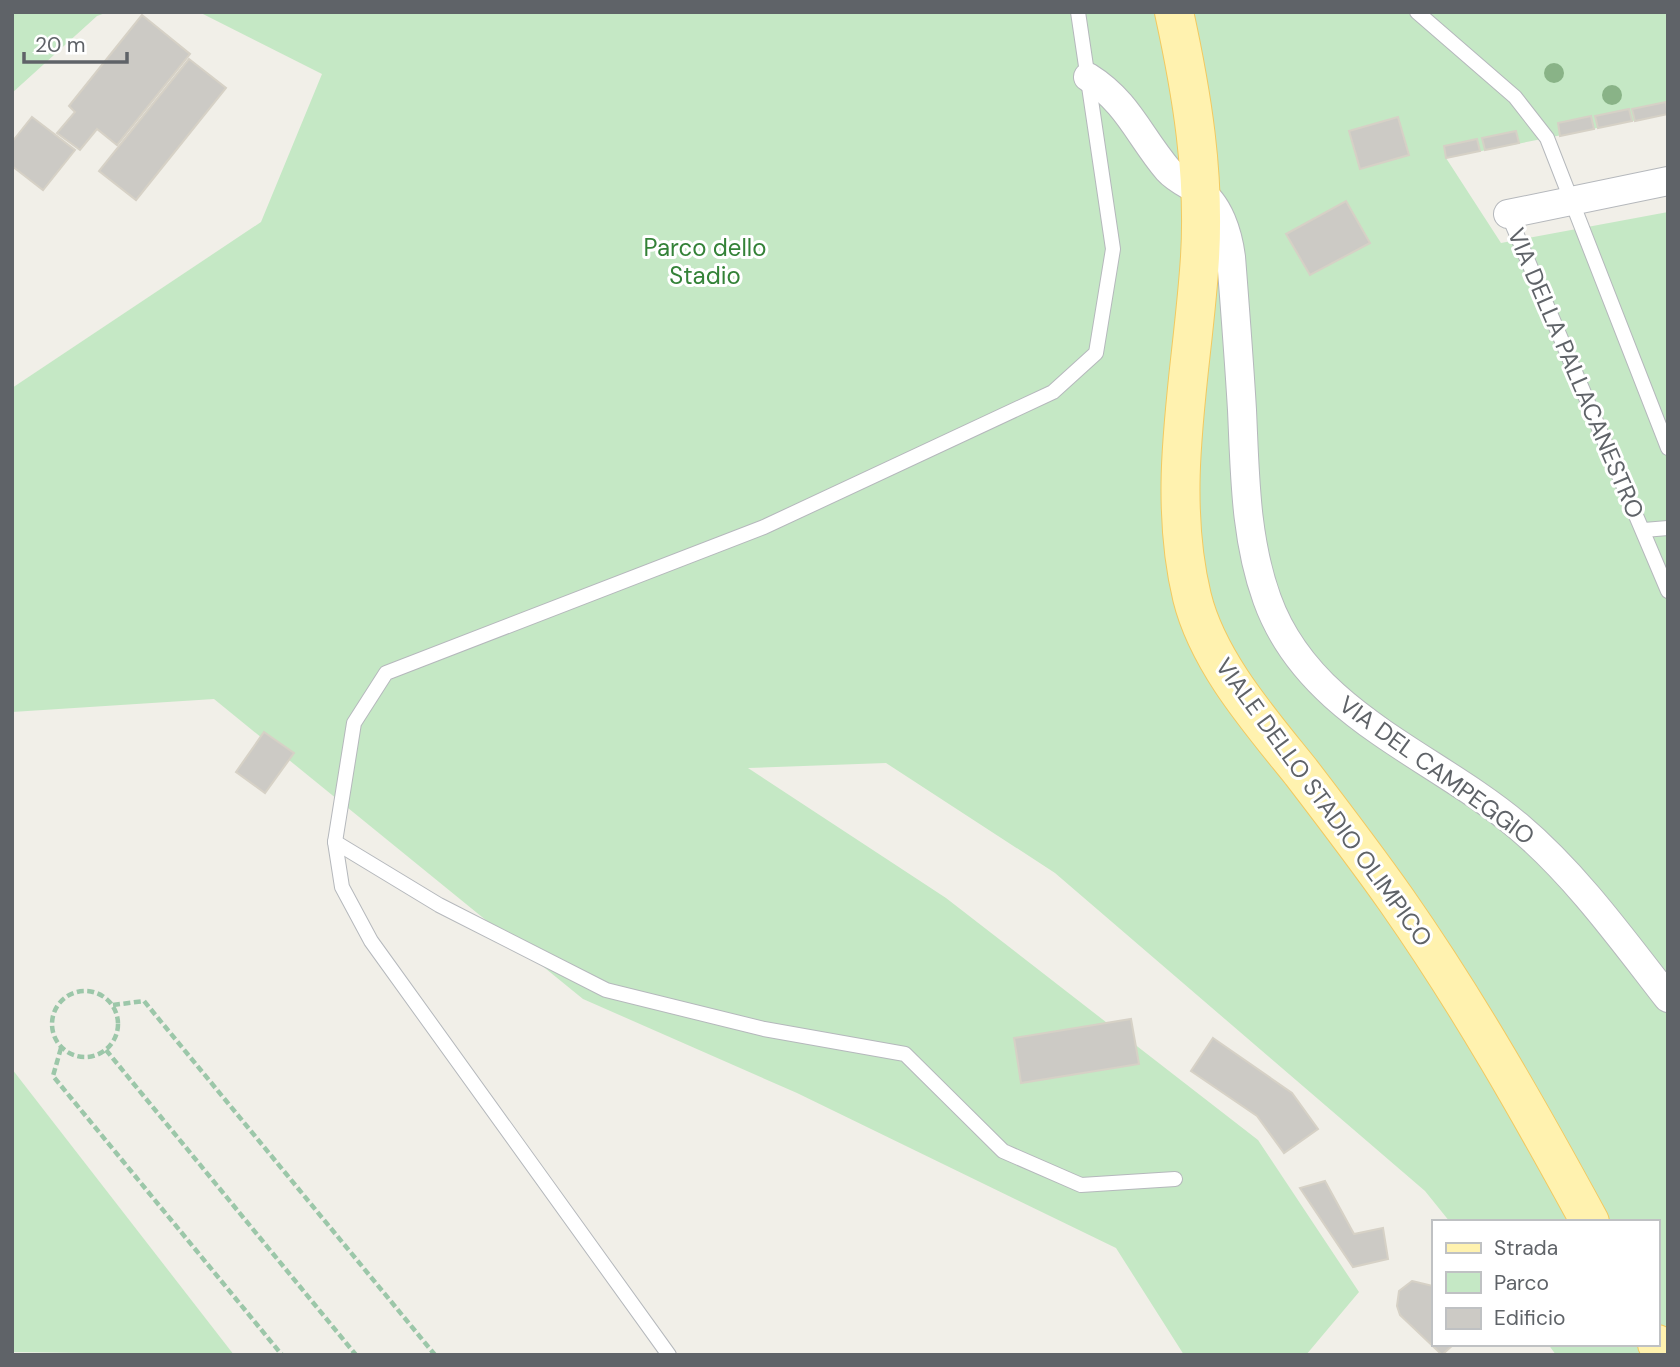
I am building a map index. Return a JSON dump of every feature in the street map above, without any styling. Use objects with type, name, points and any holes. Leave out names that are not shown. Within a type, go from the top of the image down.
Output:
[{"type":"main road","name":"VIALE DELLO STADIO OLIMPICO","points":[[1174,12],[1196,126],[1201,192],[1200,258],[1179,501],[1188,576],[1200,618],[1243,696],[1353,839],[1454,984],[1515,1085],[1589,1220]]},
{"type":"street","points":[[1088,77],[1128,112],[1168,170],[1201,192]]},
{"type":"street","name":"VIA DELLA PALLACANESTRO","points":[[1508,214],[1668,181]]},
{"type":"street","name":"VIA DEL CAMPEGGIO","points":[[1201,192],[1221,220],[1229,246],[1252,543],[1268,601],[1286,635],[1310,669],[1358,715],[1492,806],[1544,850],[1577,885],[1668,998]]},
{"type":"lane","points":[[1417,12],[1485,69],[1533,116],[1547,138],[1668,448]]},
{"type":"lane","points":[[669,1355],[371,941],[342,887],[335,842],[354,723],[386,673],[764,527],[1053,392],[1096,353],[1112,249],[1079,16]]},
{"type":"lane","name":"VIA DELLA PALLACANESTRO","points":[[1508,214],[1668,591]]},
{"type":"lane","points":[[1644,530],[1668,528]]},
{"type":"lane","points":[[335,842],[439,905],[606,990],[764,1028],[905,1054],[1003,1151],[1081,1185],[1175,1179]]},
{"type":"path","points":[[72,992],[95,992],[113,1005],[117,1014],[117,1034],[106,1050],[88,1057],[69,1054],[61,1048],[51,1028],[52,1017],[63,998],[72,992]]},
{"type":"path","points":[[113,1005],[144,1001],[435,1355]]},
{"type":"path","points":[[61,1048],[53,1076],[282,1355]]},
{"type":"path","points":[[106,1050],[356,1355]]},
{"type":"green space","points":[[12,12],[108,12],[97,16],[12,93]]},
{"type":"green space","name":"Parco dello Stadio","points":[[199,12],[1668,12],[1668,114],[1446,158],[1501,243],[1668,212],[1668,1355],[1556,1355],[1549,1346],[1659,1346],[1659,1220],[1448,1220],[1425,1191],[1055,873],[886,763],[748,768],[946,898],[1258,1140],[1359,1292],[1306,1355],[1184,1355],[1116,1248],[797,1093],[583,999],[214,699],[12,712],[12,388],[261,222],[322,74]]},
{"type":"green space","points":[[12,1069],[234,1355],[12,1352]]},
{"type":"building","points":[[142,15],[190,54],[117,145],[97,129],[80,150],[57,133],[75,112],[69,106]]},
{"type":"building","points":[[189,59],[226,88],[136,200],[99,171]]},
{"type":"building","points":[[1666,102],[1668,114],[1635,121],[1632,109]]},
{"type":"building","points":[[1629,109],[1632,121],[1598,128],[1595,116]]},
{"type":"building","points":[[1591,116],[1594,129],[1560,136],[1558,123]]},
{"type":"building","points":[[32,117],[75,150],[43,190],[12,166],[12,142]]},
{"type":"building","points":[[1398,117],[1409,155],[1360,169],[1349,131]]},
{"type":"building","points":[[1516,131],[1519,143],[1485,150],[1482,138]]},
{"type":"building","points":[[1477,139],[1480,151],[1446,158],[1444,146]]},
{"type":"building","points":[[1346,201],[1370,243],[1310,275],[1286,234]]},
{"type":"building","points":[[264,732],[294,753],[265,793],[236,772]]},
{"type":"building","points":[[1131,1019],[1139,1064],[1021,1083],[1014,1038]]},
{"type":"building","points":[[1213,1038],[1292,1093],[1318,1129],[1284,1153],[1257,1116],[1191,1071]]},
{"type":"building","points":[[1325,1181],[1354,1234],[1383,1228],[1388,1259],[1353,1267],[1300,1188]]},
{"type":"building","points":[[1412,1281],[1432,1286],[1432,1345],[1400,1315],[1397,1306],[1399,1291]]},
{"type":"building","points":[[1433,1346],[1452,1346],[1442,1355]]}]
